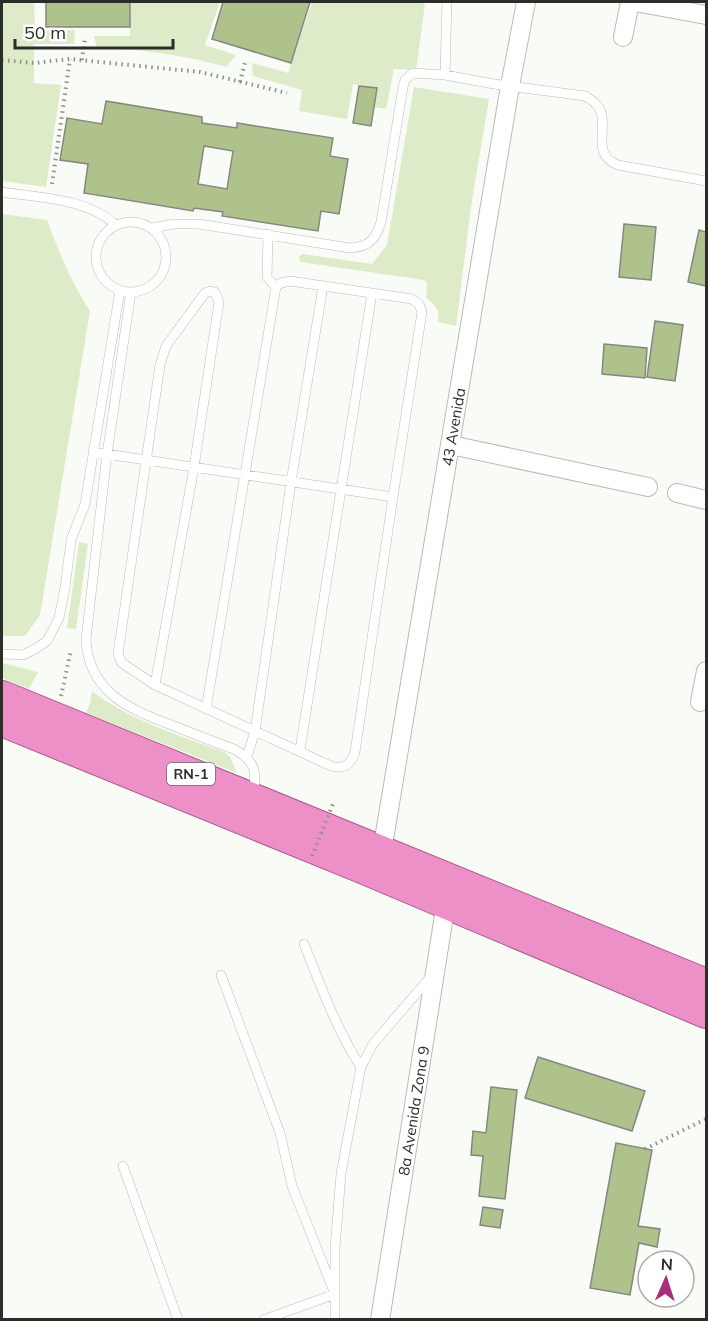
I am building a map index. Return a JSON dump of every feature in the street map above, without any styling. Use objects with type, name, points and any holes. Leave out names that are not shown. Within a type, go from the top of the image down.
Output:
[{"type":"highway","name":"RN-1","points":[[2,696],[706,984]]},
{"type":"highway","name":"RN-1","points":[[2,720],[706,1013]]},
{"type":"street","name":"43 Avenida","points":[[382,850],[526,2]]},
{"type":"street","points":[[623,37],[630,2]]},
{"type":"street","points":[[635,2],[706,15]]},
{"type":"street","points":[[451,445],[648,487]]},
{"type":"street","points":[[677,493],[706,497]]},
{"type":"street","points":[[700,702],[706,671]]},
{"type":"street","name":"8a Avenida Zona 9","points":[[380,1320],[446,903]]},
{"type":"lane","points":[[446,75],[447,2]]},
{"type":"lane","points":[[152,228],[165,246],[167,257],[165,267],[159,277],[152,285],[131,292],[120,290],[110,284],[102,276],[97,265],[96,253],[100,241],[116,225],[135,222],[152,228],[174,224],[199,224],[350,248],[370,243],[377,234],[381,222],[405,80],[413,74],[446,75],[585,96],[597,104],[601,114],[603,152],[609,161],[618,165],[706,180]]},
{"type":"lane","points":[[2,192],[50,199],[97,211],[116,225]]},
{"type":"lane","points":[[268,234],[267,277],[276,287]]},
{"type":"lane","points":[[155,685],[194,467],[219,302],[215,292],[211,291],[205,293],[166,346],[160,365],[118,654],[122,663],[155,685],[206,709],[255,731],[300,750],[337,768],[348,765],[355,752],[422,312],[419,304],[412,299],[290,281],[276,287],[206,709]]},
{"type":"lane","points":[[247,757],[255,731],[291,482],[323,286]]},
{"type":"lane","points":[[2,654],[23,655],[46,641],[58,618],[65,588],[71,540],[85,504],[120,290]]},
{"type":"lane","points":[[131,292],[107,454],[86,650],[97,677],[117,700],[134,711],[234,749],[247,757],[254,767],[253,799]]},
{"type":"lane","points":[[300,750],[343,490],[372,293]]},
{"type":"lane","points":[[93,452],[393,497]]},
{"type":"lane","points":[[304,944],[346,1045],[361,1067]]},
{"type":"lane","points":[[335,1320],[335,1248],[341,1174],[361,1067],[373,1044],[436,971]]},
{"type":"lane","points":[[221,975],[280,1133],[292,1186],[335,1294]]},
{"type":"lane","points":[[123,1166],[177,1320]]},
{"type":"lane","points":[[263,1320],[335,1294]]},
{"type":"path","points":[[82,60],[85,38]]},
{"type":"path","points":[[50,199],[70,59]]},
{"type":"path","points":[[2,60],[34,63],[70,59],[200,72],[287,93]]},
{"type":"path","points":[[240,82],[246,59]]},
{"type":"path","points":[[46,641],[71,650],[86,650]]},
{"type":"path","points":[[56,718],[71,650]]},
{"type":"path","points":[[312,856],[333,804]]},
{"type":"path","points":[[645,1149],[706,1119]]},
{"type":"green space","points":[[2,2],[34,2],[35,30],[75,30],[74,44],[34,44],[34,83],[61,85],[46,187],[2,181]]},
{"type":"green space","points":[[131,2],[220,2],[205,45],[236,55],[226,67],[162,53],[97,48],[94,36],[130,36]]},
{"type":"green space","points":[[312,2],[418,2],[425,4],[416,70],[394,69],[386,109],[374,107],[377,88],[353,84],[347,119],[299,111],[302,90],[253,76],[252,63],[288,73]]},
{"type":"green space","points":[[414,87],[489,99],[472,200],[456,326],[438,322],[436,308],[426,298],[427,284],[424,280],[300,262],[299,257],[302,254],[372,264],[387,245]]},
{"type":"green space","points":[[2,214],[47,220],[66,267],[90,311],[40,615],[25,636],[2,636]]},
{"type":"green space","points":[[79,542],[88,544],[76,629],[67,628]]},
{"type":"green space","points":[[2,663],[38,672],[29,689],[2,678]]},
{"type":"green space","points":[[92,691],[139,719],[224,752],[230,757],[237,773],[86,713]]},
{"type":"building","points":[[46,2],[130,2],[130,27],[46,27]]},
{"type":"building","points":[[223,2],[310,2],[291,63],[212,39]]},
{"type":"building","points":[[359,86],[377,88],[371,126],[353,123]]},
{"type":"building","points":[[106,101],[202,117],[202,123],[237,128],[237,123],[333,138],[330,156],[348,159],[339,214],[321,211],[318,231],[222,216],[223,212],[194,208],[193,211],[84,193],[88,164],[60,160],[67,118],[102,124]],"holes":[[[204,146],[233,151],[227,189],[198,184]]]},
{"type":"building","points":[[624,224],[656,227],[651,280],[619,277]]},
{"type":"building","points":[[699,230],[706,232],[706,286],[688,282]]},
{"type":"building","points":[[655,321],[683,325],[675,381],[647,377]]},
{"type":"building","points":[[604,344],[647,348],[645,378],[602,374]]},
{"type":"building","points":[[538,1057],[645,1091],[632,1131],[525,1098]]},
{"type":"building","points":[[491,1087],[517,1090],[505,1199],[479,1196],[483,1156],[471,1155],[473,1131],[486,1133]]},
{"type":"building","points":[[616,1143],[652,1150],[638,1226],[660,1229],[657,1247],[639,1243],[636,1249],[630,1295],[590,1288]]},
{"type":"building","points":[[483,1207],[503,1210],[500,1228],[480,1225]]}]
